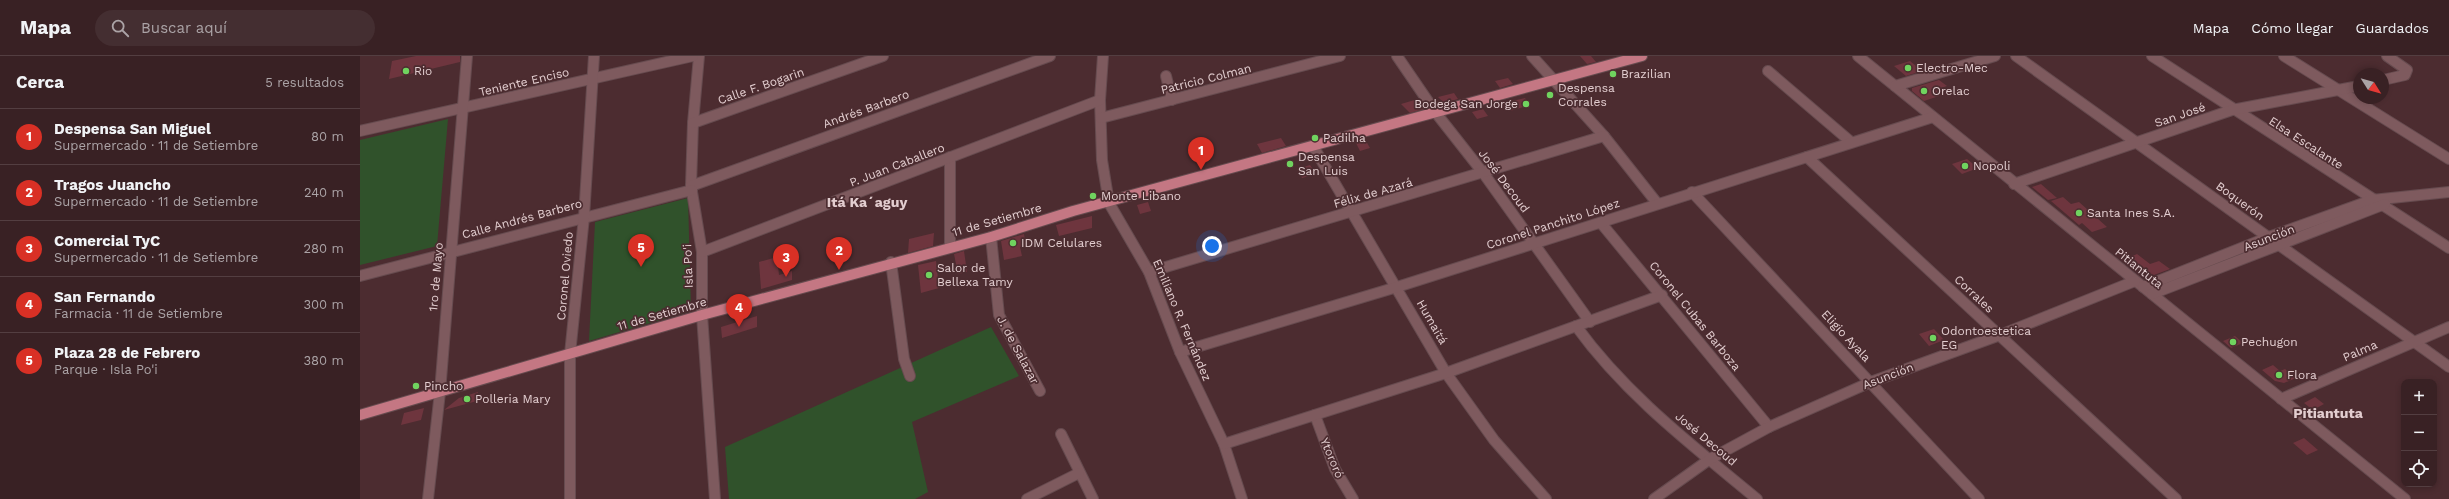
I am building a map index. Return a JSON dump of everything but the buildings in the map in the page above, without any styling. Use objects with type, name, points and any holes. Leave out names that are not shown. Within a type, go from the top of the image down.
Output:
[{"type":"main road","name":"11 de Setiembre","points":[[360,415],[891,262],[990,236],[1073,211],[1109,203],[1642,56]]},
{"type":"street","name":"1ro de Mayo","points":[[428,499],[440,392],[467,56]]},
{"type":"street","name":"Coronel Oviedo","points":[[570,499],[570,354],[584,217],[594,56]]},
{"type":"street","name":"Teniente Enciso","points":[[360,131],[693,56]]},
{"type":"street","name":"Isla Po'i","points":[[699,56],[693,123],[692,188],[702,252],[702,316],[715,499]]},
{"type":"street","name":"Calle F. Bogarin","points":[[693,123],[883,56]]},
{"type":"street","name":"Andrés Barbero","points":[[692,188],[1050,56]]},
{"type":"street","name":"Emiliano R. Fernández","points":[[1103,56],[1100,100],[1102,160],[1109,203],[1149,272],[1180,352],[1224,444],[1242,499]]},
{"type":"street","name":"Patricio Colman","points":[[1101,118],[1340,56]]},
{"type":"street","name":"José Decoud","points":[[1397,56],[1436,113],[1484,174],[1590,322]]},
{"type":"street","points":[[1532,56],[1604,136],[1657,203]]},
{"type":"street","name":"Pitiantuta","points":[[1858,56],[2014,184],[2405,499]]},
{"type":"street","points":[[1895,86],[1995,56]]},
{"type":"street","name":"Boquerón","points":[[2016,56],[2449,367]]},
{"type":"street","name":"Elsa Escalante","points":[[2152,56],[2232,110],[2449,248]]},
{"type":"street","points":[[2284,56],[2449,159]]},
{"type":"street","points":[[2387,56],[2405,67],[2407,70],[2405,75],[2389,79]]},
{"type":"street","points":[[1768,71],[1851,142]]},
{"type":"street","points":[[1166,76],[1172,100]]},
{"type":"street","name":"San José","points":[[2014,184],[2232,110],[2353,87]]},
{"type":"street","name":"P. Juan Caballero","points":[[702,252],[1100,100]]},
{"type":"street","name":"Coronel Panchito López","points":[[1180,352],[1397,287],[1601,223],[1657,203],[1933,117]]},
{"type":"street","name":"Félix de Azará","points":[[1149,272],[1484,174],[1604,136]]},
{"type":"street","name":"Humaitá","points":[[1313,146],[1354,212],[1446,374],[1494,440],[1546,499]]},
{"type":"street","points":[[950,157],[950,247]]},
{"type":"street","name":"Corrales","points":[[1807,157],[2176,499]]},
{"type":"street","name":"Calle Andrés Barbero","points":[[360,276],[692,188]]},
{"type":"street","name":"Eligio Ayala","points":[[1692,192],[1979,499]]},
{"type":"street","name":"Asunción","points":[[1654,499],[1710,459],[1768,427],[1871,382],[2269,237],[2376,202],[2449,192]]},
{"type":"street","name":"Asunción","points":[[2152,294],[2280,245],[2376,202]]},
{"type":"street","name":"Coronel Cubas Barboza","points":[[1601,223],[1662,295],[1768,427]]},
{"type":"street","name":"J. de Salazar","points":[[990,236],[999,315],[1040,391]]},
{"type":"street","points":[[891,262],[904,359],[910,376]]},
{"type":"street","points":[[1224,444],[1446,374],[1662,295]]},
{"type":"street","name":"José Decoud","points":[[1576,326],[1601,361],[1650,408],[1757,499]]},
{"type":"street","name":"Palma","points":[[2281,399],[2449,326]]},
{"type":"street","name":"Ytororó","points":[[1315,415],[1335,469],[1353,499]]},
{"type":"street","points":[[1061,434],[1093,499]]},
{"type":"street","points":[[1027,499],[1079,473]]},
{"type":"green space","points":[[448,119],[437,246],[360,265],[360,140]]},
{"type":"green space","points":[[688,198],[691,311],[589,341],[595,222]]},
{"type":"green space","points":[[991,327],[1019,376],[912,422],[928,492],[915,499],[729,499],[725,447]]},
{"type":"place","name":"Electro-Mec","points":[[1908,68]]},
{"type":"place","name":"Rio","points":[[406,71]]},
{"type":"place","name":"Brazilian","points":[[1613,74]]},
{"type":"place","name":"Orelac","points":[[1924,91]]},
{"type":"place","name":"Despensa Corrales","points":[[1550,95]]},
{"type":"place","name":"Bodega San Jorge","points":[[1526,104]]},
{"type":"place","name":"Padilha","points":[[1315,138]]},
{"type":"place","name":"Despensa San Luis","points":[[1290,164]]},
{"type":"place","name":"Nopoli","points":[[1965,166]]},
{"type":"place","name":"Despensa San Miguel","points":[[1201,170]]},
{"type":"place","name":"Monte Libano","points":[[1093,196]]},
{"type":"place","name":"Santa Ines S.A.","points":[[2079,213]]},
{"type":"place","name":"IDM Celulares","points":[[1013,243]]},
{"type":"place","name":"Plaza 28 de Febrero","points":[[641,267]]},
{"type":"place","name":"Tragos Juancho","points":[[839,270]]},
{"type":"place","name":"Salor de Bellexa Tamy","points":[[929,275]]},
{"type":"place","name":"Comercial TyC","points":[[786,277]]},
{"type":"place","name":"San Fernando","points":[[739,327]]},
{"type":"place","name":"Odontoestetica EG","points":[[1933,338]]},
{"type":"place","name":"Pechugon","points":[[2233,342]]},
{"type":"place","name":"Flora","points":[[2279,375]]},
{"type":"place","name":"Pincho","points":[[416,386]]},
{"type":"place","name":"Polleria Mary","points":[[467,399]]},
{"type":"district","name":"Itá Ka´aguy","points":[[867,202]]},
{"type":"district","name":"Pitiantuta","points":[[2328,413]]}]
